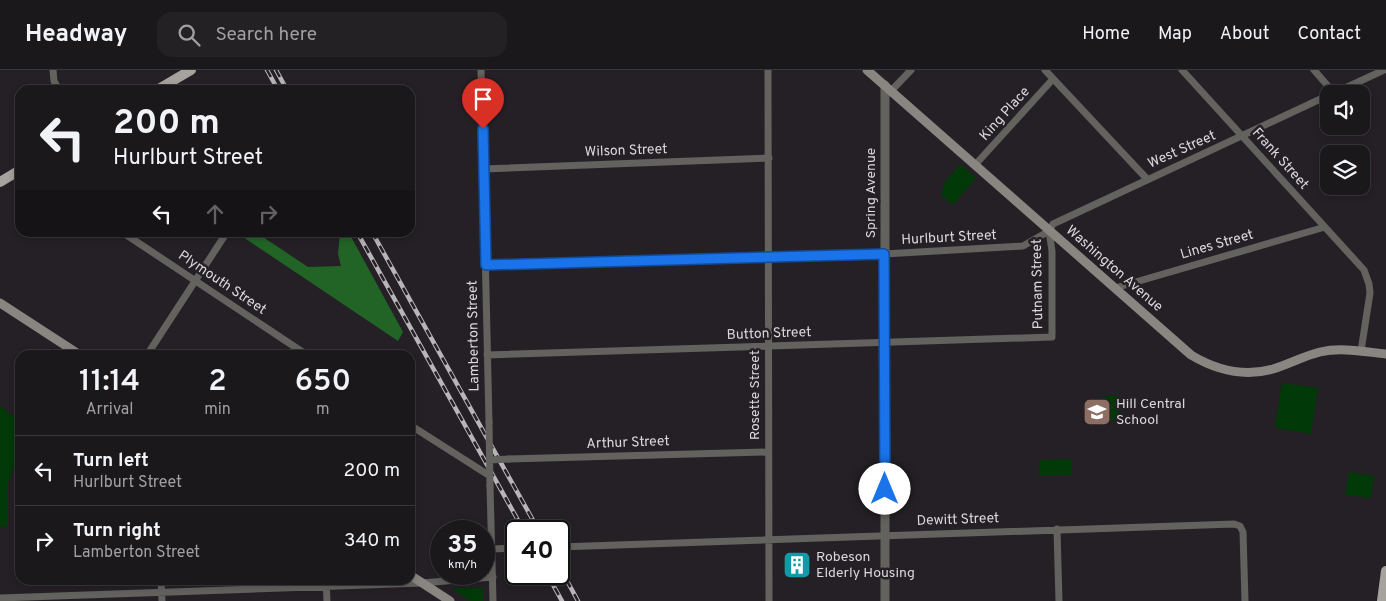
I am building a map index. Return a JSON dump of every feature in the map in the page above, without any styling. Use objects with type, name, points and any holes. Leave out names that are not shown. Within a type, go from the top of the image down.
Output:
[{"type":"main road","points":[[166,85],[191,70]]},
{"type":"main road","name":"Washington Avenue","points":[[867,70],[1191,355],[1208,365],[1247,373],[1273,369],[1321,352],[1333,350],[1386,354]]},
{"type":"main road","points":[[0,182],[15,173]]},
{"type":"main road","points":[[0,303],[72,350]]},
{"type":"main road","points":[[1382,601],[1386,571]]},
{"type":"main road","points":[[415,578],[450,601]]},
{"type":"street","points":[[53,70],[56,85]]},
{"type":"street","name":"Lamberton Street","points":[[481,70],[490,460],[487,475],[490,486],[491,520]]},
{"type":"street","name":"Rosette Street","points":[[768,70],[769,601]]},
{"type":"street","points":[[888,88],[911,70]]},
{"type":"street","points":[[1045,70],[1147,179]]},
{"type":"street","name":"Frank Street","points":[[1182,70],[1364,270],[1369,284],[1369,300],[1361,351]]},
{"type":"street","points":[[1314,70],[1325,85]]},
{"type":"street","name":"West Street","points":[[1352,85],[1384,70]]},
{"type":"street","name":"King Place","points":[[975,165],[1053,79]]},
{"type":"street","name":"Spring Avenue","points":[[885,601],[884,254],[888,88]]},
{"type":"street","name":"West Street","points":[[1050,230],[1053,224],[1320,100]]},
{"type":"street","name":"Wilson Street","points":[[484,169],[769,158]]},
{"type":"street","name":"Lines Street","points":[[1115,288],[1325,227]]},
{"type":"street","name":"Hurlburt Street","points":[[486,265],[884,254],[1023,246],[1050,230]]},
{"type":"street","name":"Putnam Street","points":[[1050,230],[1052,251],[1052,337]]},
{"type":"street","name":"Plymouth Street","points":[[130,237],[300,350]]},
{"type":"street","points":[[150,350],[224,237]]},
{"type":"street","name":"Button Street","points":[[487,355],[1052,337]]},
{"type":"street","points":[[415,427],[487,475]]},
{"type":"street","name":"Arthur Street","points":[[490,460],[768,452]]},
{"type":"street","name":"Dewitt Street","points":[[570,547],[1208,524],[1238,525],[1243,532],[1246,601]]},
{"type":"street","points":[[1057,529],[1059,601]]},
{"type":"street","points":[[415,583],[430,582]]},
{"type":"street","points":[[161,585],[162,601]]},
{"type":"street","points":[[0,598],[286,585]]},
{"type":"street","points":[[327,585],[327,601]]},
{"type":"street","name":"Lamberton Street","points":[[493,585],[493,601]]},
{"type":"green space","points":[[960,164],[976,178],[953,205],[941,195],[945,182]]},
{"type":"green space","points":[[243,237],[263,237],[308,267],[341,266],[338,254],[340,237],[351,237],[403,332],[398,341]]},
{"type":"green space","points":[[1282,383],[1318,388],[1311,434],[1275,428]]},
{"type":"green space","points":[[1119,395],[1120,421],[1104,421],[1102,397]]},
{"type":"green space","points":[[0,406],[15,418],[15,462],[8,484],[8,526],[0,527]]},
{"type":"green space","points":[[1069,459],[1072,461],[1072,473],[1070,475],[1039,474],[1039,462],[1041,460]]},
{"type":"green space","points":[[1349,472],[1374,476],[1371,498],[1345,495]]},
{"type":"green space","points":[[455,588],[483,588],[483,601],[470,601],[454,590]]},
{"type":"railway","points":[[267,70],[275,85]]},
{"type":"railway","points":[[276,70],[284,85]]},
{"type":"railway","points":[[360,237],[518,520]]},
{"type":"railway","points":[[375,237],[533,520]]},
{"type":"railway","points":[[553,585],[562,601]]},
{"type":"railway","points":[[569,585],[578,601]]},
{"type":"place","name":"Hill Central School","points":[[1097,412]]},
{"type":"place","name":"Robeson Elderly Housing","points":[[797,565]]},
{"type":"route","points":[[483,129],[486,265],[884,254],[885,489]]}]
